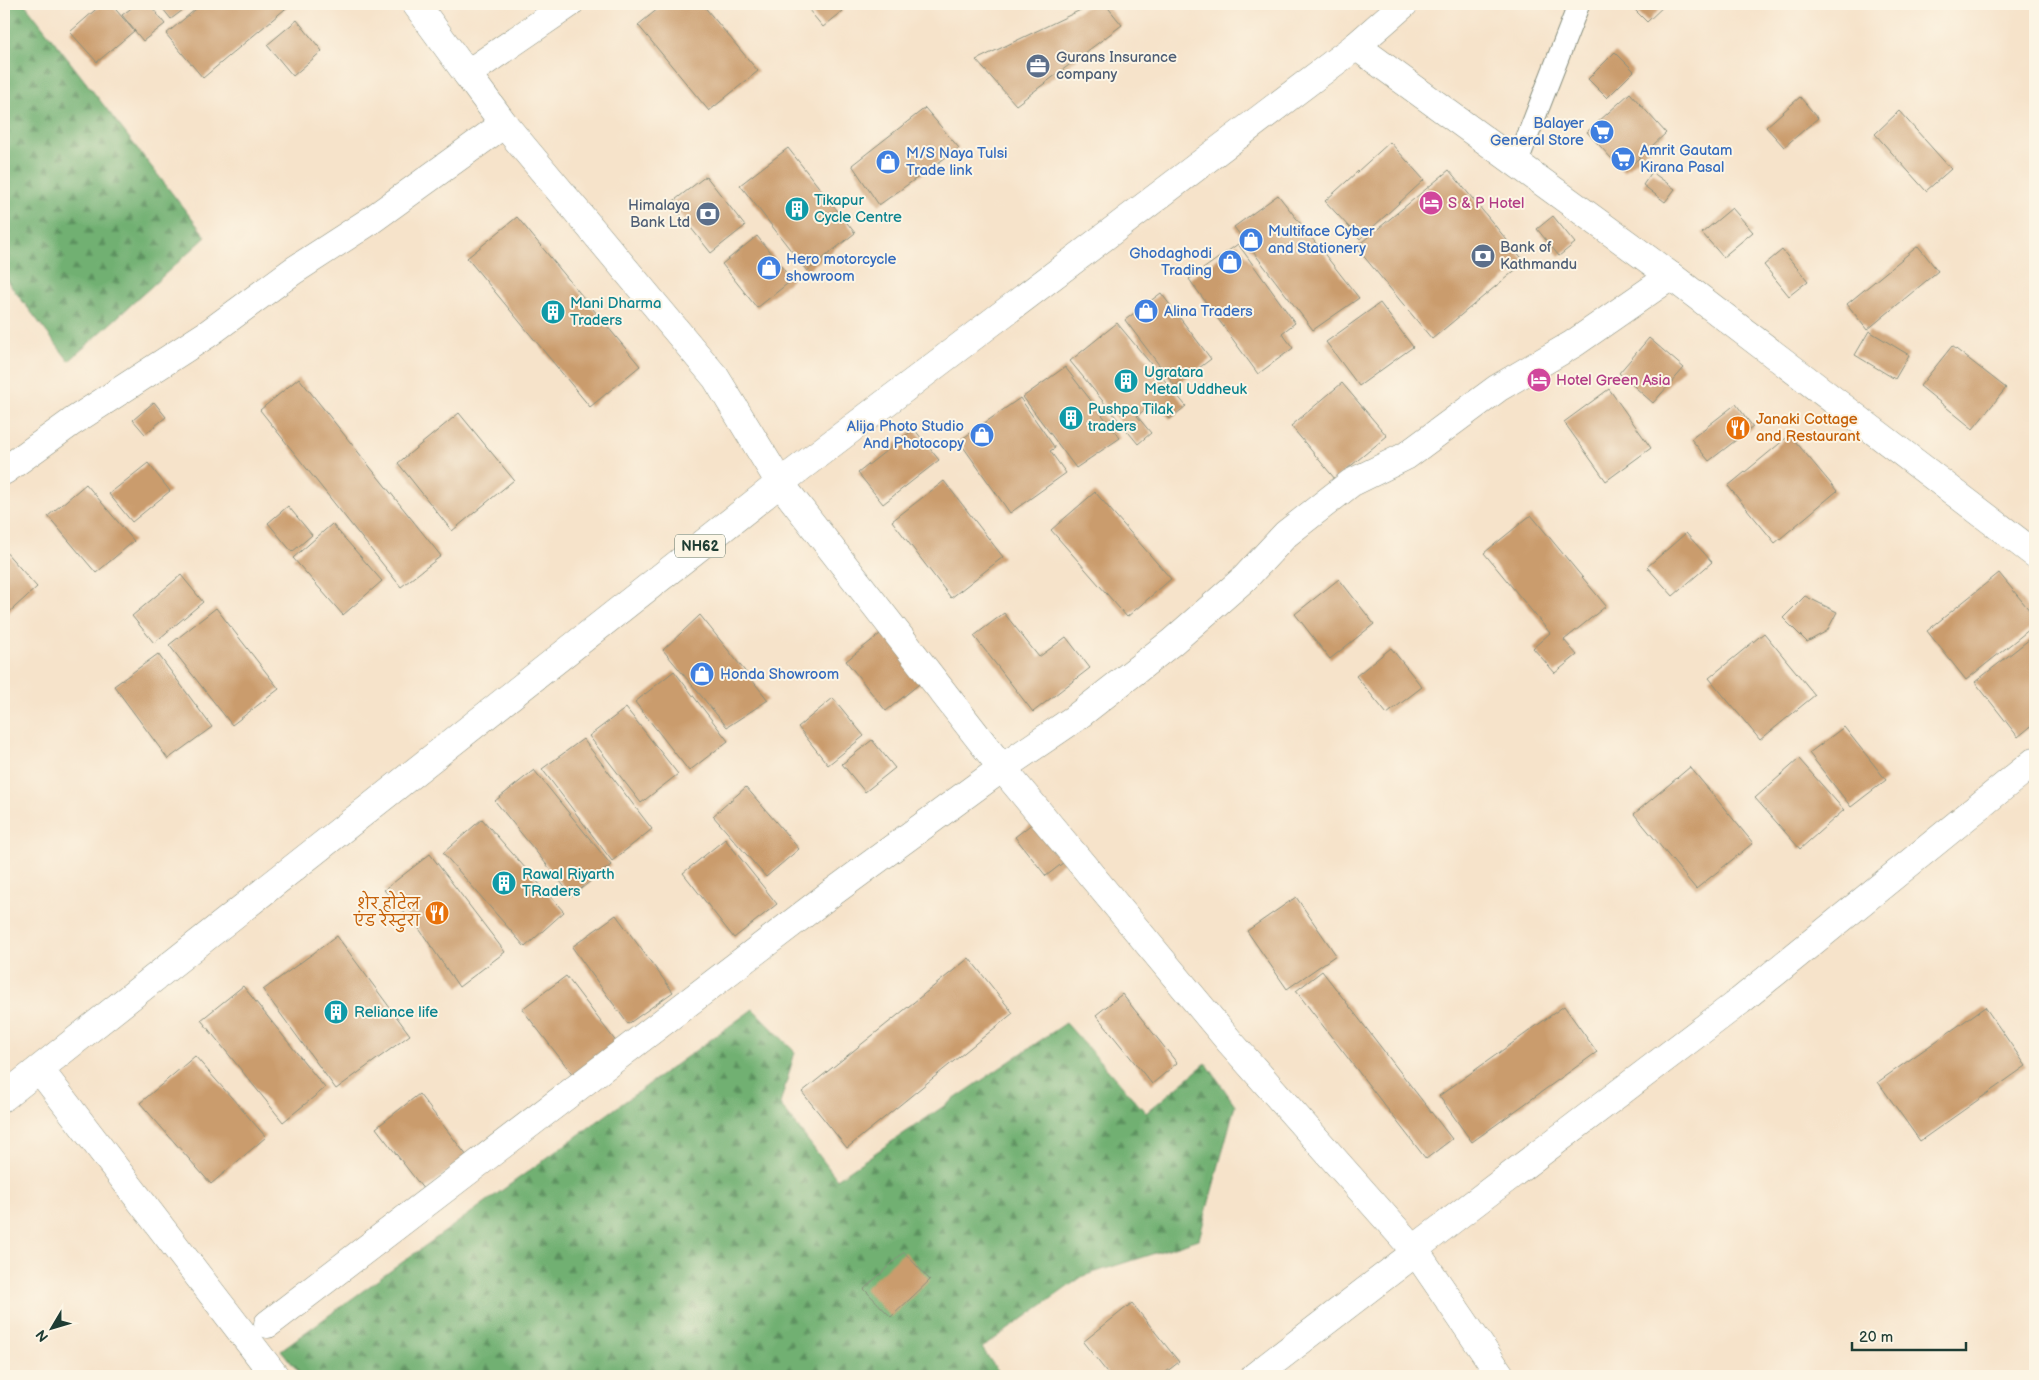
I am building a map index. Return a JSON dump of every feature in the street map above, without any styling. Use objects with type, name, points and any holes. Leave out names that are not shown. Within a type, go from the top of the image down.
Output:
[{"type":"street","points":[[416,4],[504,124],[716,378],[780,483],[1002,768],[1230,1042],[1416,1252],[1501,1376]]},
{"type":"street","points":[[467,74],[569,4]]},
{"type":"street","name":"NH62","points":[[5,1093],[40,1070],[780,483],[1356,46],[1404,4]]},
{"type":"street","points":[[1356,46],[1671,276],[2035,554]]},
{"type":"street","points":[[4,471],[72,422],[209,333],[292,271],[370,220],[504,124]]},
{"type":"street","points":[[268,1324],[821,902],[1002,768],[1074,719],[1172,642],[1245,578],[1286,534],[1351,483],[1406,456],[1498,388],[1573,344],[1671,276]]},
{"type":"street","points":[[1255,1376],[1416,1252],[1422,1243],[1740,1001],[2035,761]]},
{"type":"street","points":[[40,1070],[276,1376]]},
{"type":"lane","points":[[1517,163],[1579,4]]},
{"type":"green space","points":[[4,4],[25,4],[206,237],[69,361],[4,277]]},
{"type":"green space","points":[[753,1009],[795,1052],[780,1104],[837,1179],[1066,1023],[1146,1113],[1206,1063],[1235,1105],[1199,1239],[1083,1276],[982,1348],[1001,1376],[302,1376],[281,1350]]},
{"type":"building","points":[[102,4],[111,4],[134,31],[97,62],[70,32]]},
{"type":"building","points":[[137,4],[149,4],[165,24],[143,41],[122,15]]},
{"type":"building","points":[[159,4],[191,4],[171,19]]},
{"type":"building","points":[[202,4],[291,4],[203,78],[166,34]]},
{"type":"building","points":[[664,4],[702,4],[758,71],[709,111],[638,25]]},
{"type":"building","points":[[804,4],[837,4],[843,11],[823,27]]},
{"type":"building","points":[[1093,4],[1105,4],[1122,25],[1016,105],[976,60]]},
{"type":"building","points":[[1629,4],[1666,4],[1647,22]]},
{"type":"building","points":[[297,20],[322,51],[293,76],[267,45]]},
{"type":"building","points":[[1615,52],[1634,71],[1607,98],[1588,79]]},
{"type":"building","points":[[1630,93],[1666,133],[1624,172],[1587,132]]},
{"type":"building","points":[[1800,97],[1818,118],[1784,147],[1766,127]]},
{"type":"building","points":[[925,108],[959,148],[879,205],[852,165]]},
{"type":"building","points":[[1899,111],[1951,169],[1926,191],[1875,134]]},
{"type":"building","points":[[1390,142],[1424,180],[1360,239],[1325,201]]},
{"type":"building","name":"Tikapur Cycle Centre","points":[[788,148],[855,233],[807,271],[740,185]]},
{"type":"building","points":[[1449,170],[1525,262],[1432,339],[1356,247]]},
{"type":"building","points":[[1652,172],[1675,189],[1665,202],[1643,185]]},
{"type":"building","name":"Himalaya Bank Ltd","points":[[706,176],[745,226],[711,253],[671,203]]},
{"type":"building","points":[[1278,195],[1359,298],[1313,330],[1234,227]]},
{"type":"building","points":[[1732,208],[1753,232],[1723,257],[1702,233]]},
{"type":"building","points":[[1553,216],[1575,243],[1559,256],[1537,229]]},
{"type":"building","name":"Mani Dharma Traders","points":[[517,217],[640,366],[590,407],[467,258]]},
{"type":"building","points":[[757,236],[792,280],[757,308],[722,264]]},
{"type":"building","points":[[1238,244],[1295,323],[1282,333],[1293,348],[1258,374],[1189,279]]},
{"type":"building","points":[[1918,246],[1938,271],[1867,330],[1847,304]]},
{"type":"building","points":[[1782,250],[1808,281],[1789,296],[1764,265]]},
{"type":"building","points":[[1161,293],[1211,359],[1175,386],[1125,320]]},
{"type":"building","points":[[1380,303],[1413,347],[1359,386],[1326,342]]},
{"type":"building","name":"Ugratara Metal Uddheuk","points":[[1117,323],[1186,406],[1170,419],[1155,401],[1137,416],[1151,433],[1138,444],[1070,361]]},
{"type":"building","points":[[1869,331],[1909,355],[1895,379],[1855,355]]},
{"type":"building","points":[[1649,338],[1684,368],[1653,403],[1619,373]]},
{"type":"building","points":[[1952,346],[2006,388],[1973,429],[1920,386]]},
{"type":"building","name":"Pushpa Tilak traders","points":[[1065,367],[1120,438],[1076,468],[1023,397]]},
{"type":"building","points":[[299,378],[441,556],[401,587],[260,410]]},
{"type":"building","points":[[1342,383],[1387,436],[1335,479],[1291,426]]},
{"type":"building","points":[[1609,389],[1651,448],[1606,481],[1564,422]]},
{"type":"building","points":[[1020,398],[1055,448],[1050,451],[1066,473],[1010,513],[959,441]]},
{"type":"building","points":[[154,402],[166,417],[145,434],[133,420]]},
{"type":"building","points":[[1736,404],[1753,427],[1709,461],[1691,439]]},
{"type":"building","points":[[459,413],[514,480],[452,531],[398,463]]},
{"type":"building","points":[[914,429],[939,460],[883,504],[858,473]]},
{"type":"building","points":[[1790,435],[1837,491],[1775,543],[1728,486]]},
{"type":"building","points":[[148,463],[170,491],[132,522],[109,494]]},
{"type":"building","points":[[944,481],[1003,557],[951,598],[892,521]]},
{"type":"building","points":[[86,484],[134,541],[96,573],[48,516]]},
{"type":"building","points":[[1095,492],[1171,579],[1127,617],[1051,530]]},
{"type":"building","points":[[288,506],[312,535],[292,552],[268,523]]},
{"type":"building","points":[[1531,515],[1606,606],[1564,640],[1577,655],[1555,673],[1533,648],[1550,633],[1484,553]]},
{"type":"building","points":[[332,524],[382,581],[343,615],[293,558]]},
{"type":"building","points":[[1686,533],[1712,562],[1673,596],[1647,567]]},
{"type":"building","points":[[4,550],[37,587],[4,617]]},
{"type":"building","points":[[1999,573],[2035,617],[2035,625],[1966,680],[1927,631]]},
{"type":"building","points":[[181,575],[203,602],[154,643],[132,616]]},
{"type":"building","points":[[1339,579],[1374,624],[1330,659],[1295,614]]},
{"type":"building","points":[[1805,596],[1837,612],[1827,631],[1807,642],[1783,618]]},
{"type":"building","points":[[216,608],[279,689],[232,725],[169,645]]},
{"type":"building","points":[[1004,613],[1039,657],[1066,637],[1090,668],[1033,712],[974,636]]},
{"type":"building","points":[[700,615],[768,700],[727,727],[663,650]]},
{"type":"building","points":[[885,630],[924,680],[886,711],[846,661]]},
{"type":"building","points":[[1764,633],[1815,695],[1760,740],[1709,678]]},
{"type":"building","points":[[2035,635],[2035,723],[2018,737],[1975,682]]},
{"type":"building","points":[[1391,648],[1422,687],[1387,714],[1356,676]]},
{"type":"building","points":[[158,654],[212,727],[168,759],[114,686]]},
{"type":"building","points":[[674,671],[728,741],[689,771],[635,702]]},
{"type":"building","points":[[833,698],[864,736],[828,765],[798,727]]},
{"type":"building","points":[[626,708],[678,774],[641,803],[589,736]]},
{"type":"building","points":[[1844,727],[1886,780],[1851,807],[1809,753]]},
{"type":"building","points":[[583,739],[652,829],[612,861],[542,769]]},
{"type":"building","points":[[872,740],[895,768],[865,792],[842,764]]},
{"type":"building","points":[[1799,759],[1844,810],[1800,849],[1755,798]]},
{"type":"building","points":[[1690,767],[1753,843],[1696,889],[1634,814]]},
{"type":"building","points":[[534,770],[611,865],[572,896],[495,801]]},
{"type":"building","points":[[746,787],[799,849],[766,877],[713,816]]},
{"type":"building","name":"Rawal Riyarth TRaders","points":[[482,819],[564,912],[525,947],[443,853]]},
{"type":"building","points":[[1038,819],[1068,859],[1046,876],[1015,837]]},
{"type":"building","points":[[725,839],[777,904],[734,938],[683,873]]},
{"type":"building","points":[[430,854],[505,952],[459,987],[420,930],[384,890]]},
{"type":"building","points":[[1296,897],[1336,955],[1287,989],[1247,931]]},
{"type":"building","points":[[616,915],[673,992],[628,1024],[572,947]]},
{"type":"building","name":"Reliance life","points":[[337,936],[410,1035],[336,1089],[263,990]]},
{"type":"building","points":[[969,958],[1013,1013],[847,1148],[802,1092]]},
{"type":"building","points":[[1322,971],[1452,1139],[1426,1159],[1296,991]]},
{"type":"building","points":[[566,976],[617,1043],[574,1076],[522,1009]]},
{"type":"building","points":[[243,986],[325,1088],[283,1122],[201,1020]]},
{"type":"building","points":[[1122,994],[1177,1063],[1152,1084],[1096,1015]]},
{"type":"building","points":[[1564,1006],[1597,1052],[1472,1142],[1439,1096]]},
{"type":"building","points":[[1985,1007],[2026,1066],[1920,1141],[1878,1082]]},
{"type":"building","points":[[195,1056],[266,1137],[211,1184],[140,1103]]},
{"type":"building","points":[[419,1094],[467,1156],[424,1190],[376,1128]]},
{"type":"building","points":[[904,1252],[930,1280],[891,1317],[864,1289]]},
{"type":"building","points":[[1132,1303],[1179,1362],[1161,1376],[1110,1376],[1083,1342]]},
{"type":"place","name":"Gurans Insurance company","points":[[1038,66]]},
{"type":"place","name":"Balayer General Store","points":[[1602,132]]},
{"type":"place","name":"Amrit Gautam Kirana Pasal","points":[[1623,159]]},
{"type":"place","name":"M/S Naya Tulsi Trade link","points":[[888,162]]},
{"type":"place","name":"S & P Hotel","points":[[1431,203]]},
{"type":"place","name":"Tikapur Cycle Centre","points":[[797,209]]},
{"type":"place","name":"Himalaya Bank Ltd","points":[[708,214]]},
{"type":"place","name":"Multiface Cyber and Stationery","points":[[1251,240]]},
{"type":"place","name":"Bank of Kathmandu","points":[[1483,256]]},
{"type":"place","name":"Ghodaghodi Trading","points":[[1230,262]]},
{"type":"place","name":"Hero motorcycle showroom","points":[[769,268]]},
{"type":"place","name":"Alina Traders","points":[[1146,311]]},
{"type":"place","name":"Mani Dharma Traders","points":[[553,312]]},
{"type":"place","name":"Hotel Green Asia","points":[[1539,380]]},
{"type":"place","name":"Ugratara Metal Uddheuk","points":[[1126,381]]},
{"type":"place","name":"Pushpa Tilak traders","points":[[1071,418]]},
{"type":"place","name":"Janaki Cottage and Restaurant","points":[[1738,428]]},
{"type":"place","name":"Alija Photo Studio And Photocopy","points":[[982,435]]},
{"type":"place","name":"Honda Showroom","points":[[702,674]]},
{"type":"place","name":"Rawal Riyarth TRaders","points":[[504,883]]},
{"type":"place","name":"शेर होटेल एंड रेस्टुरा","points":[[437,913]]},
{"type":"place","name":"Reliance life","points":[[336,1012]]}]
